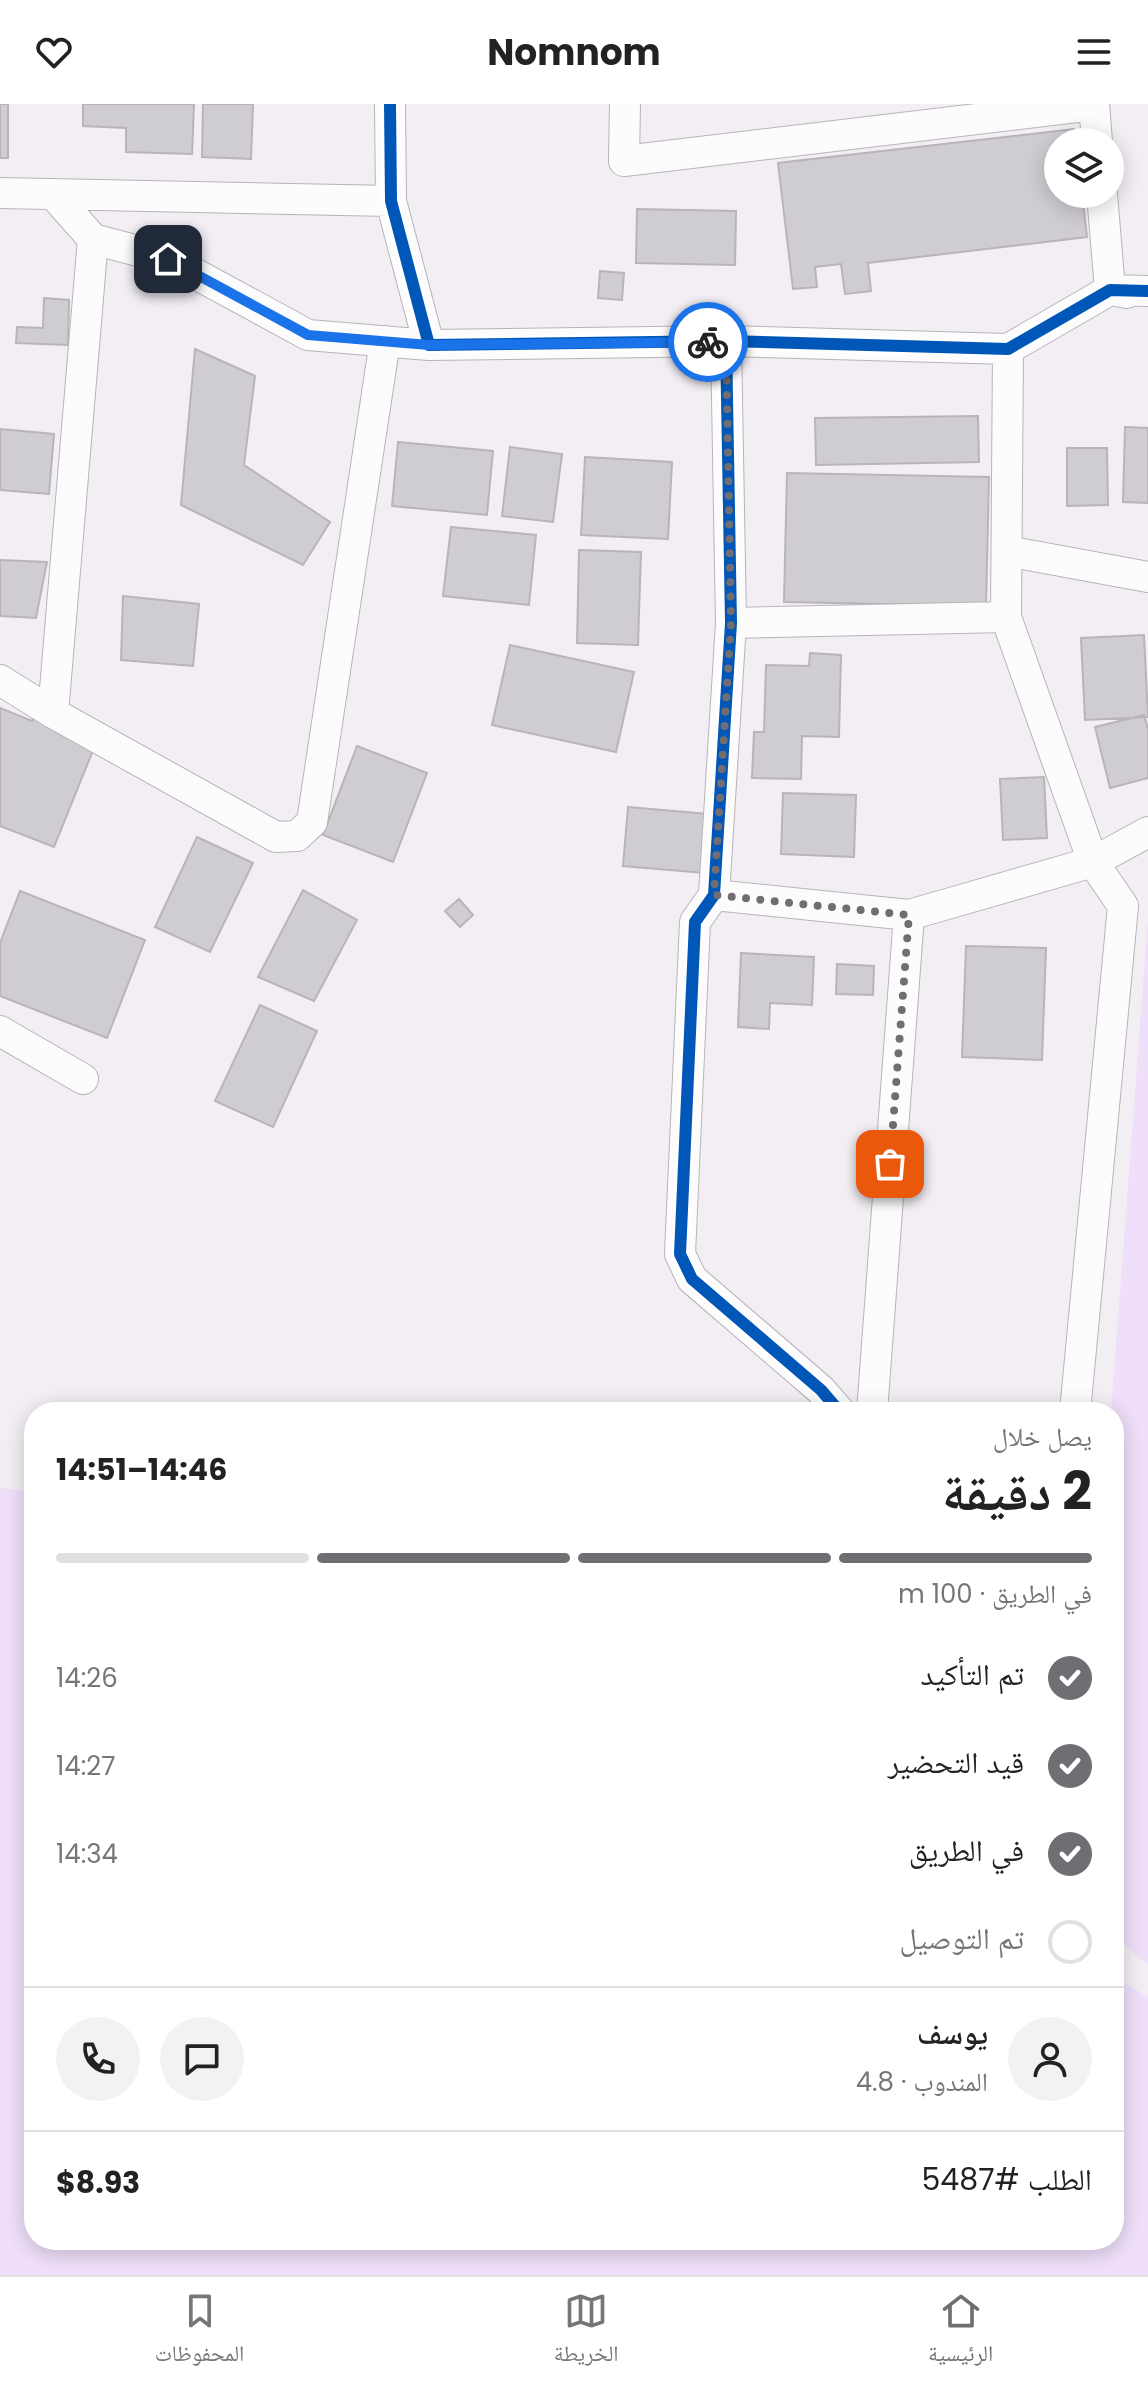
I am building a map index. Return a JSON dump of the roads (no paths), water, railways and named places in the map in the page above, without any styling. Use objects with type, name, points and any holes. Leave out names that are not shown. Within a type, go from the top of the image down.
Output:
[{"type":"street","points":[[390,104],[391,201],[429,345]]},
{"type":"street","points":[[625,104],[624,161],[1094,105],[1096,128]]},
{"type":"street","points":[[0,193],[391,201]]},
{"type":"street","points":[[53,194],[93,239],[168,259],[308,335],[429,345],[726,341],[1008,349],[1110,290],[1148,291]]},
{"type":"street","points":[[1103,208],[1110,290]]},
{"type":"street","points":[[53,713],[93,239]]},
{"type":"street","points":[[1110,290],[1148,297]]},
{"type":"street","points":[[0,680],[53,713],[276,837],[297,836],[312,822],[385,341]]},
{"type":"street","points":[[726,341],[731,623],[714,895],[695,922],[680,1254],[692,1279],[831,1402]]},
{"type":"street","points":[[1008,349],[1006,617],[1093,862],[1123,906],[1076,1402]]},
{"type":"street","points":[[1007,551],[1148,577]]},
{"type":"street","points":[[731,623],[1006,617]]},
{"type":"street","points":[[714,895],[909,915],[1093,862],[1148,832]]},
{"type":"street","points":[[873,1402],[909,915]]},
{"type":"street","points":[[0,1031],[83,1079]]}]
